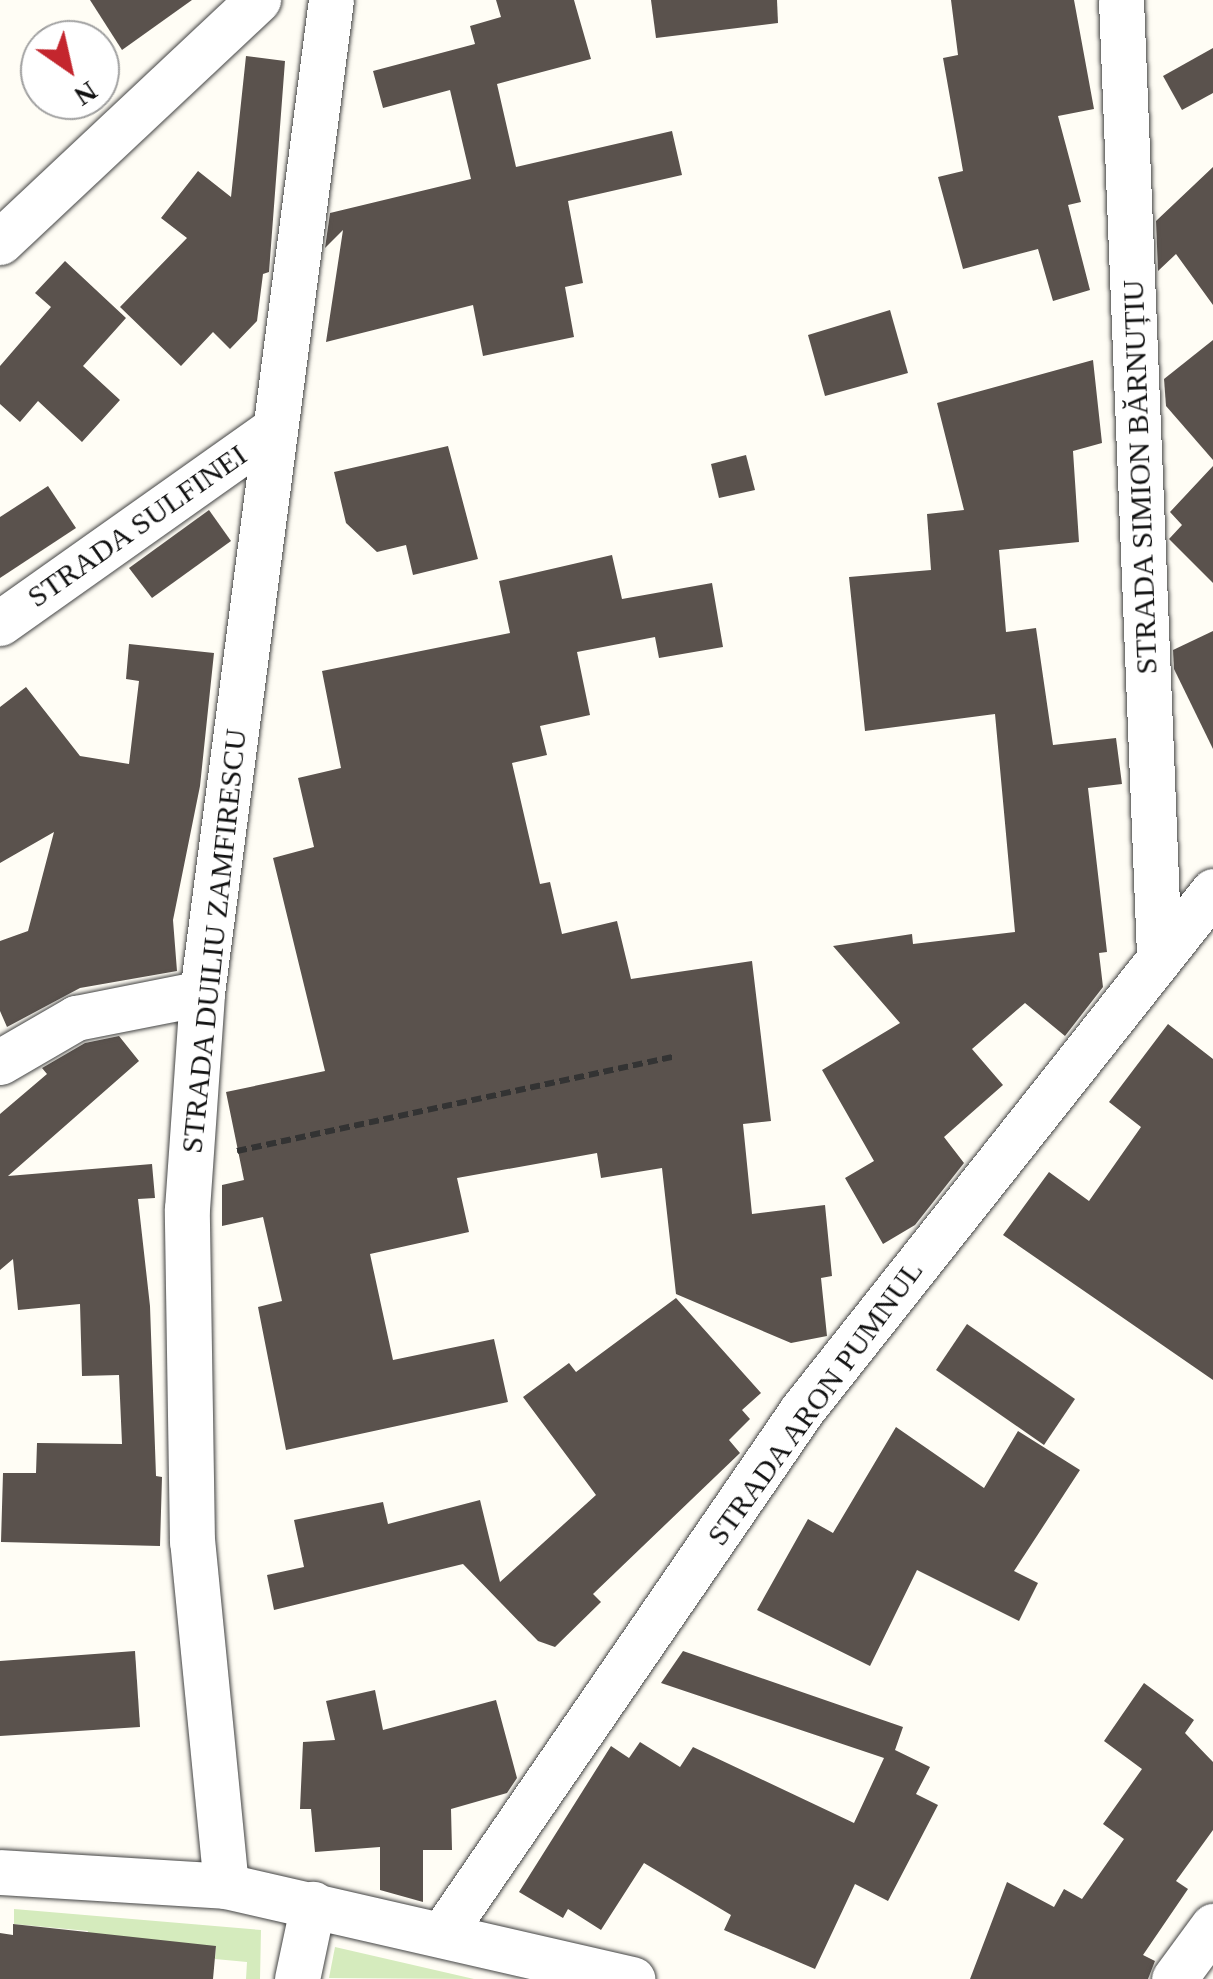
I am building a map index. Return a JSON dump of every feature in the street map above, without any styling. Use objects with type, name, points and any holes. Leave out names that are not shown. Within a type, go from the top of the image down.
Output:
[{"type":"street","points":[[0,242],[258,0]]},
{"type":"street","name":"STRADA DUILIU ZAMFIRESCU","points":[[226,1886],[192,1542],[190,1162],[202,993],[332,0]]},
{"type":"street","name":"STRADA SIMION BĂRNUȚIU","points":[[1121,0],[1159,954]]},
{"type":"street","name":"STRADA SULFINEI","points":[[0,622],[274,429]]},
{"type":"street","name":"STRADA ARON PUMNUL","points":[[443,1934],[802,1410],[1159,954],[1213,892]]},
{"type":"street","points":[[0,1062],[76,1018],[202,993]]},
{"type":"street","points":[[0,1872],[226,1886],[633,1979]]},
{"type":"street","points":[[296,1979],[313,1904]]},
{"type":"street","points":[[1174,1979],[1213,1926]]},
{"type":"path","points":[[190,1162],[675,1056]]},
{"type":"green space","points":[[14,1909],[261,1930],[260,1979],[246,1979],[247,1962],[215,1959],[216,1946],[87,1945],[88,1931],[14,1924]]},
{"type":"green space","points":[[335,1947],[474,1979],[329,1978]]},
{"type":"building","points":[[90,0],[192,0],[122,50],[120,20],[103,20]]},
{"type":"building","points":[[496,0],[574,0],[591,59],[497,84],[516,167],[672,131],[682,175],[568,201],[583,283],[565,287],[574,337],[483,356],[473,305],[326,342],[343,230],[325,248],[330,213],[471,179],[450,90],[383,108],[373,71],[475,44],[470,26],[501,17]]},
{"type":"building","points":[[651,0],[777,0],[778,23],[656,38]]},
{"type":"building","points":[[951,0],[1074,0],[1094,109],[1058,116],[1081,202],[1068,205],[1090,290],[1053,301],[1038,249],[963,269],[938,177],[963,171],[943,58],[958,55]]},
{"type":"building","points":[[1213,48],[1213,93],[1182,110],[1163,76]]},
{"type":"building","points":[[246,56],[285,61],[269,272],[263,274],[257,321],[230,349],[213,332],[181,366],[120,307],[187,238],[161,218],[198,171],[231,197]]},
{"type":"building","points":[[1213,167],[1213,305],[1176,254],[1158,271],[1156,221]]},
{"type":"building","points":[[65,261],[126,318],[83,366],[120,400],[82,442],[38,401],[20,422],[0,404],[0,366],[51,307],[35,293]]},
{"type":"building","points":[[890,310],[908,373],[825,396],[808,335]]},
{"type":"building","points":[[1213,340],[1213,460],[1166,406],[1164,379]]},
{"type":"building","points":[[1093,360],[1102,443],[1073,451],[1079,542],[999,550],[1006,632],[1036,628],[1053,745],[1116,738],[1122,784],[1088,788],[1107,952],[1099,953],[1103,987],[1065,1036],[1025,1003],[972,1049],[1003,1085],[944,1137],[964,1163],[915,1225],[883,1244],[845,1178],[874,1161],[822,1070],[900,1023],[833,946],[912,934],[913,944],[1015,932],[995,714],[865,731],[849,577],[931,570],[927,514],[964,510],[937,403]]},
{"type":"building","points":[[448,446],[478,559],[413,575],[406,545],[377,552],[346,523],[334,472]]},
{"type":"building","points":[[746,455],[755,490],[719,498],[711,464]]},
{"type":"building","points":[[1213,466],[1213,583],[1169,539],[1182,525],[1170,512]]},
{"type":"building","points":[[48,486],[76,528],[0,578],[0,517]]},
{"type":"building","points":[[209,510],[231,541],[152,598],[129,568]]},
{"type":"building","points":[[612,555],[622,599],[712,583],[723,647],[659,658],[655,637],[577,652],[590,715],[540,726],[547,755],[512,763],[540,884],[550,882],[562,934],[617,921],[631,979],[752,961],[771,1121],[743,1124],[752,1214],[825,1205],[832,1276],[821,1278],[827,1336],[791,1343],[676,1294],[662,1168],[601,1178],[597,1153],[457,1178],[469,1232],[370,1254],[393,1360],[494,1339],[508,1402],[286,1450],[258,1307],[282,1301],[263,1217],[222,1226],[222,1185],[244,1180],[226,1092],[325,1071],[273,858],[314,847],[298,778],[341,768],[322,671],[510,633],[499,581]]},
{"type":"building","points":[[1213,631],[1213,749],[1174,669],[1173,650]]},
{"type":"building","points":[[129,644],[214,653],[200,786],[173,920],[177,971],[80,988],[7,1027],[0,1011],[0,941],[28,931],[54,832],[0,863],[0,707],[26,687],[80,756],[129,764],[139,681],[126,679]]},
{"type":"building","points":[[1168,1024],[1213,1059],[1213,1380],[1003,1235],[1049,1172],[1089,1201],[1141,1127],[1109,1102]]},
{"type":"building","points":[[119,1036],[139,1061],[8,1176],[152,1164],[155,1198],[138,1199],[150,1306],[156,1476],[162,1477],[160,1546],[1,1542],[3,1473],[36,1473],[37,1443],[122,1444],[119,1375],[82,1376],[80,1304],[18,1310],[13,1259],[0,1270],[0,1114],[47,1074],[42,1068],[85,1043]]},
{"type":"building","points":[[676,1298],[761,1393],[742,1410],[750,1419],[729,1440],[740,1453],[593,1594],[601,1602],[555,1647],[538,1641],[463,1564],[274,1610],[267,1575],[304,1567],[294,1520],[383,1502],[388,1524],[480,1500],[500,1582],[596,1495],[523,1397],[569,1363],[576,1372]]},
{"type":"building","points":[[967,1324],[1075,1399],[1044,1445],[936,1370]]},
{"type":"building","points":[[896,1427],[984,1488],[1018,1431],[1080,1470],[1014,1571],[1038,1583],[1019,1621],[917,1570],[870,1666],[757,1610],[808,1519],[833,1533]]},
{"type":"building","points":[[135,1651],[140,1727],[0,1736],[0,1661]]},
{"type":"building","points":[[683,1651],[903,1727],[895,1750],[930,1767],[916,1794],[938,1805],[888,1901],[855,1884],[815,1969],[724,1930],[731,1915],[644,1863],[601,1930],[568,1909],[563,1918],[519,1892],[611,1746],[629,1758],[640,1742],[680,1767],[693,1747],[854,1823],[884,1758],[661,1683]]},
{"type":"building","points":[[1144,1683],[1194,1720],[1185,1733],[1213,1762],[1213,1830],[1176,1881],[1188,1889],[1143,1955],[1155,1961],[1148,1979],[970,1979],[1007,1882],[1054,1907],[1064,1889],[1082,1899],[1124,1839],[1103,1824],[1142,1769],[1104,1741]]},
{"type":"building","points":[[375,1690],[383,1730],[496,1700],[517,1778],[507,1793],[451,1809],[452,1850],[423,1850],[423,1902],[380,1890],[380,1847],[315,1852],[311,1809],[300,1809],[303,1742],[335,1740],[326,1701]]},
{"type":"building","points":[[13,1924],[216,1946],[213,1979],[0,1979],[0,1933],[13,1935]]}]
